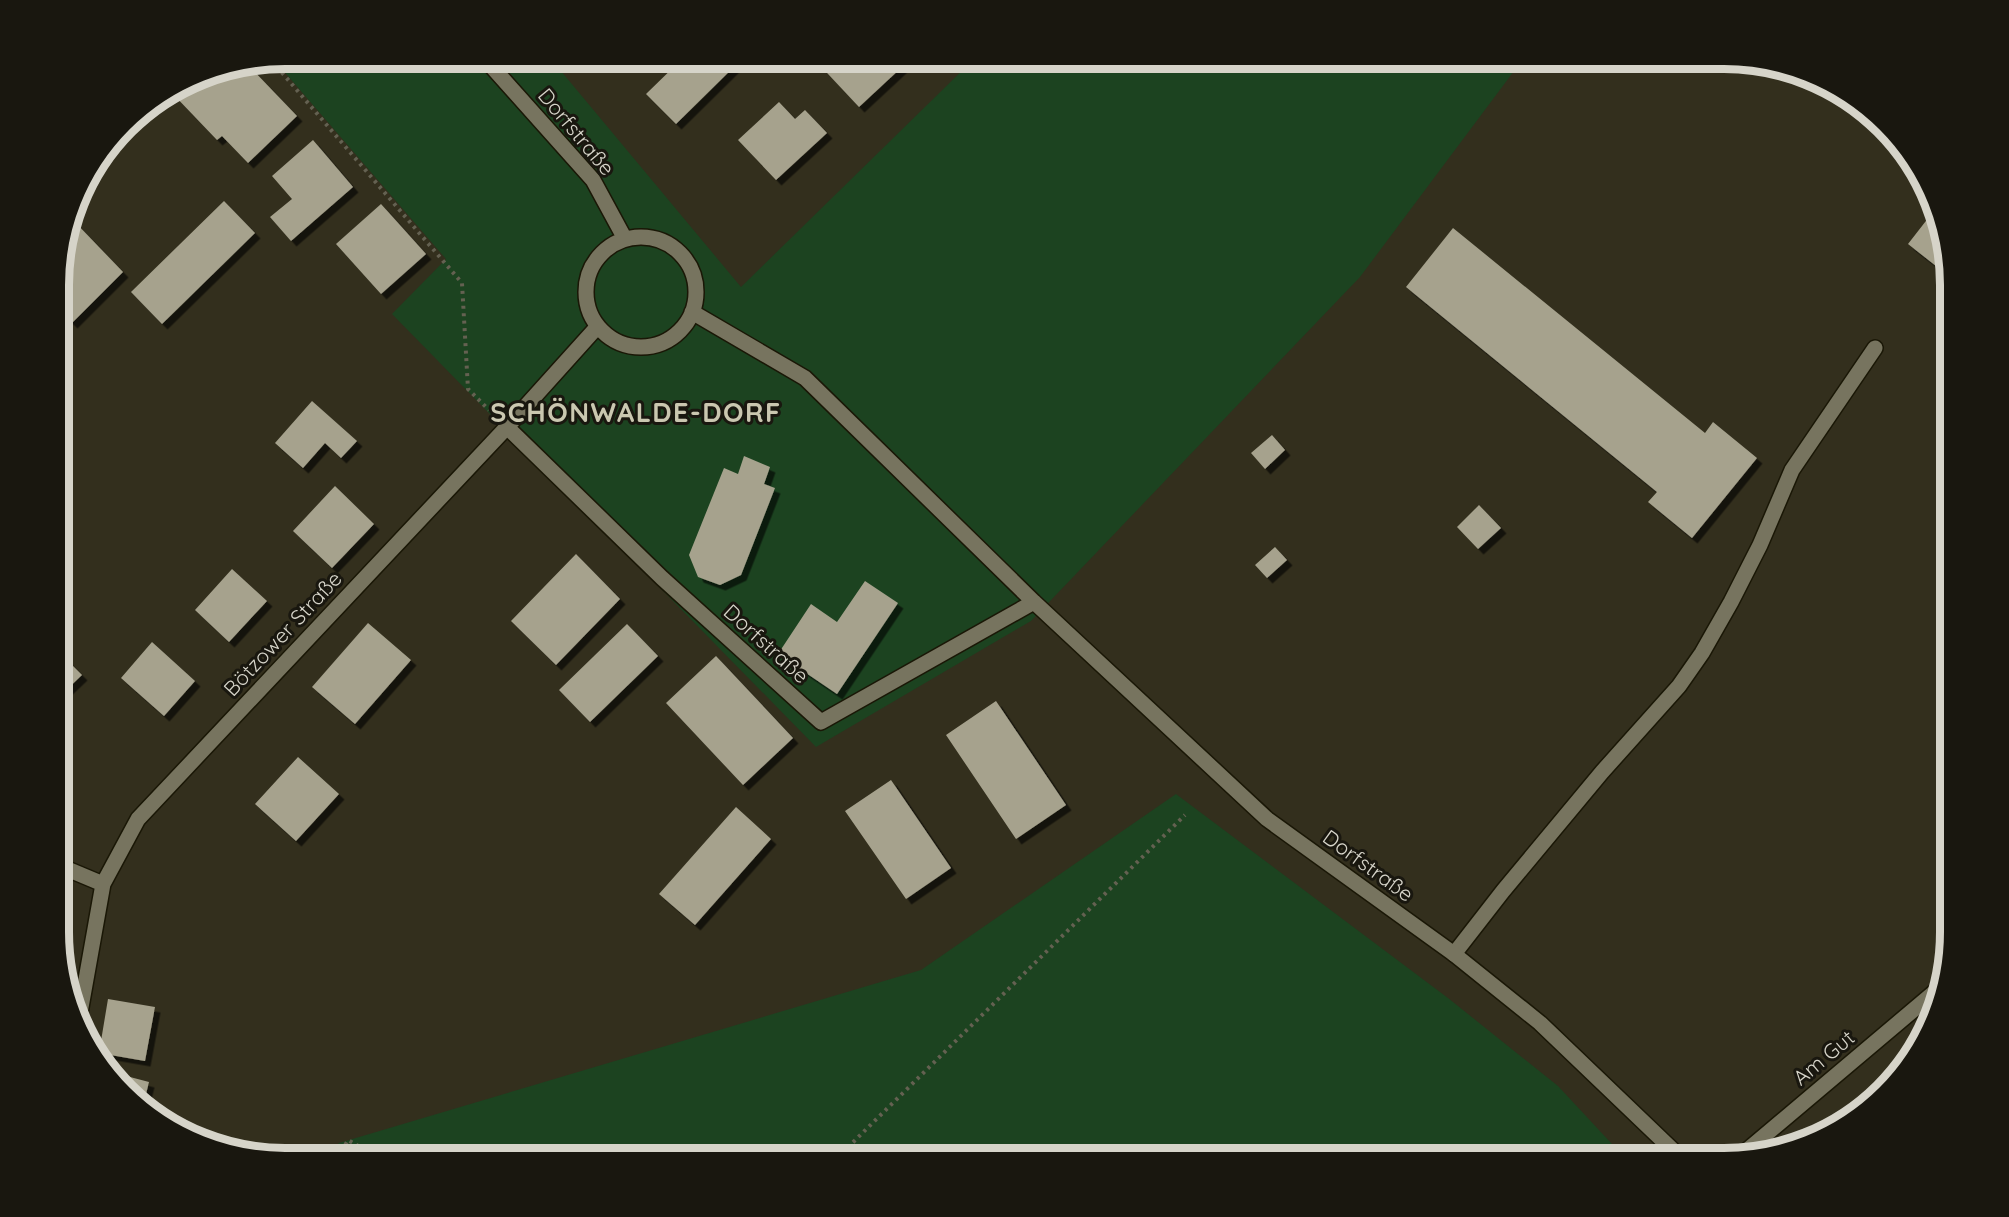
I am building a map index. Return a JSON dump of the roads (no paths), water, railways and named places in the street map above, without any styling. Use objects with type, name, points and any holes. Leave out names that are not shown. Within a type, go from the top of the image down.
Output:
[{"type":"street","name":"Dorfstraße","points":[[495,69],[593,180],[625,239]]},
{"type":"street","points":[[642,237],[660,240],[675,248],[687,261],[694,278],[696,295],[692,312],[684,326],[672,338],[657,345],[640,347],[624,344],[609,337],[598,326],[589,310],[586,293],[589,275],[597,260],[609,247],[625,239],[642,237]]},
{"type":"street","name":"Dorfstraße","points":[[692,312],[804,378],[1034,602],[1267,819],[1454,954],[1540,1023],[1671,1148]]},
{"type":"street","name":"Bötzower Straße","points":[[81,1005],[103,884],[138,819],[507,427],[598,326]]},
{"type":"street","points":[[1454,954],[1602,772],[1685,678],[1731,602],[1792,470],[1875,348]]},
{"type":"street","name":"Dorfstraße","points":[[507,427],[662,578],[821,722],[1034,602]]},
{"type":"street","points":[[69,870],[103,884]]},
{"type":"street","name":"Am Gut","points":[[1752,1146],[1931,995]]},
{"type":"district","name":"SCHÖNWALDE-DORF","points":[[636,413]]}]
